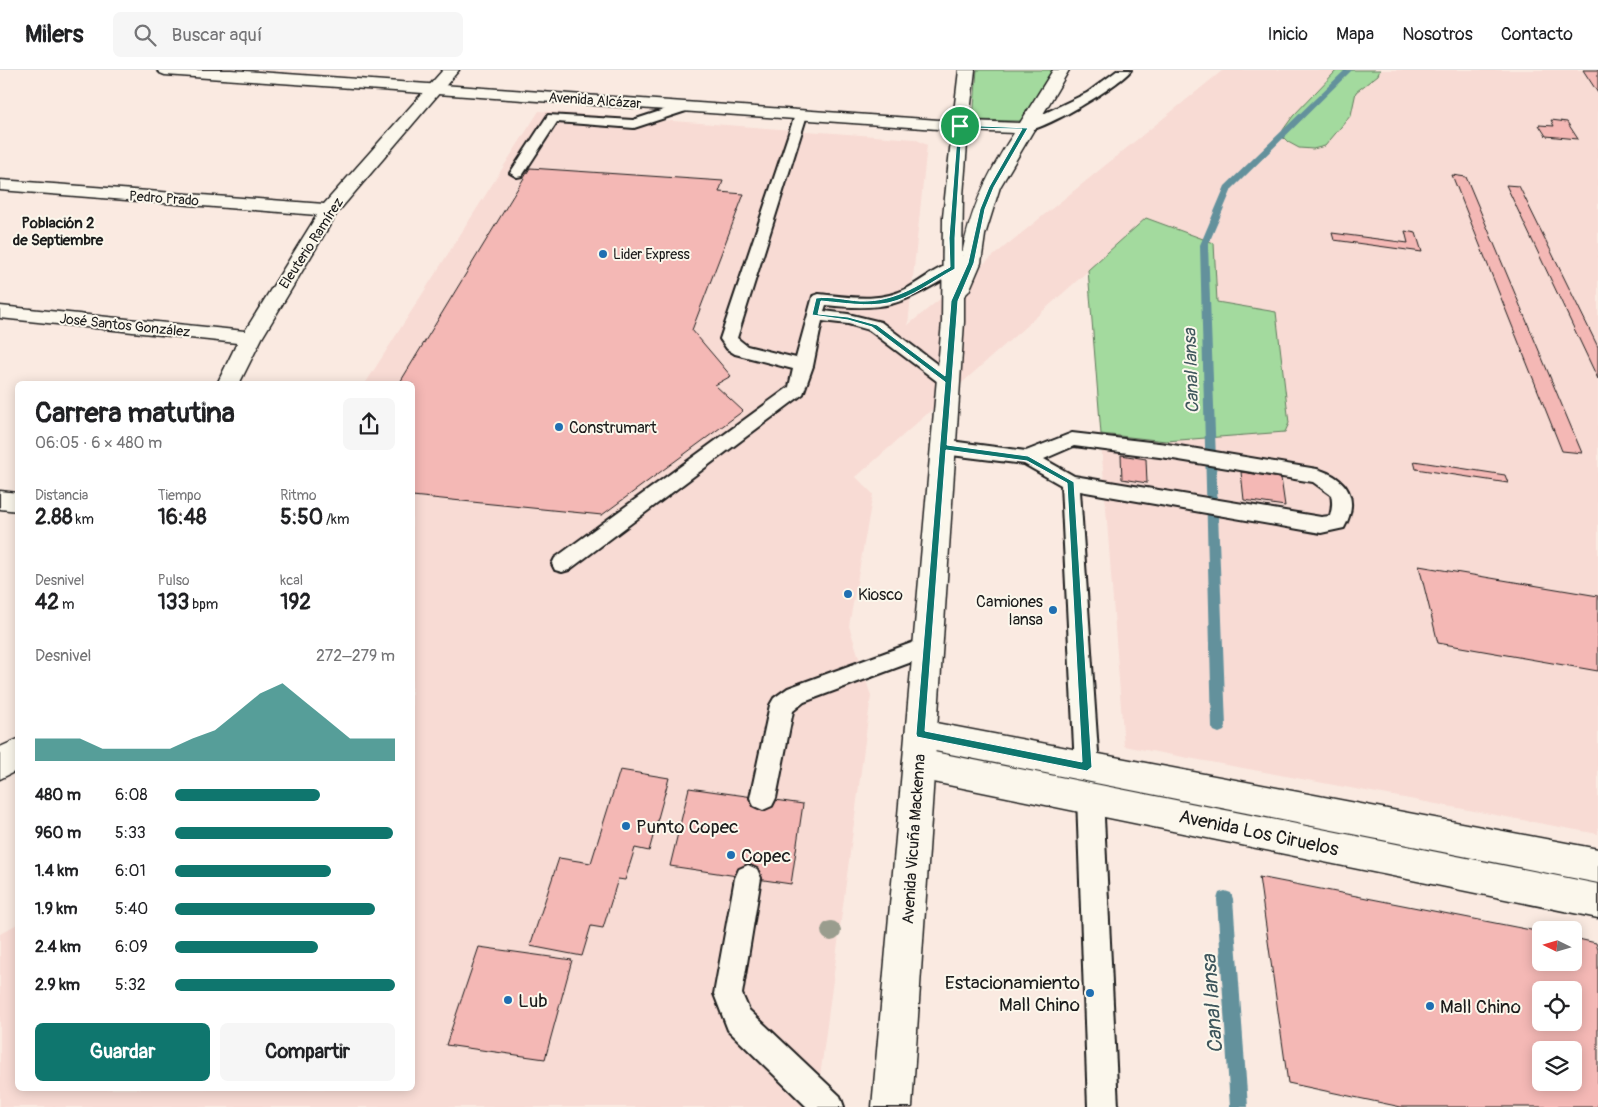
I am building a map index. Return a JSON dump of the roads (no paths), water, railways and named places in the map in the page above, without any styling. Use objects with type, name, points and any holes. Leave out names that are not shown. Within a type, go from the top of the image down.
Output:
[{"type":"main road","name":"Avenida Alcázar","points":[[165,70],[960,126],[1025,128]]},
{"type":"main road","name":"Eleuterio Ramírez","points":[[230,381],[251,338],[329,210],[451,70]]},
{"type":"main road","name":"Avenida Vicuña Mackenna","points":[[892,1107],[954,301],[952,238],[960,126],[967,70]]},
{"type":"main road","name":"Avenida Vicuña Mackenna","points":[[954,301],[971,263],[982,209],[991,187],[1061,70]]},
{"type":"main road","name":"Pedro Prado","points":[[0,185],[329,210]]},
{"type":"main road","name":"José Santos González","points":[[0,312],[251,338]]},
{"type":"main road","points":[[0,500],[15,502]]},
{"type":"main road","name":"Avenida Los Ciruelos","points":[[920,749],[1089,782],[1598,866]]},
{"type":"main road","points":[[0,764],[15,755]]},
{"type":"main road","name":"Avenida Los Ciruelos","points":[[1089,782],[1598,901]]},
{"type":"lane","points":[[1025,128],[1050,117],[1104,87],[1125,70]]},
{"type":"lane","points":[[562,98],[602,122]]},
{"type":"lane","points":[[517,173],[553,118],[634,124],[685,107]]},
{"type":"lane","points":[[801,115],[728,339],[741,350],[804,366]]},
{"type":"lane","points":[[817,307],[887,301],[898,298],[953,268]]},
{"type":"lane","points":[[562,564],[798,390],[817,307]]},
{"type":"lane","points":[[817,307],[875,326],[948,381]]},
{"type":"lane","points":[[943,447],[1028,458],[1070,482],[1172,498],[1321,526],[1337,523],[1344,509],[1339,490],[1330,482],[1317,476],[1166,451],[1072,439],[1028,458]]},
{"type":"lane","points":[[1070,482],[1089,782],[1103,1107]]},
{"type":"lane","points":[[763,798],[782,706],[796,695],[928,646]]},
{"type":"lane","points":[[748,878],[728,994],[738,1020],[829,1107]]},
{"type":"waterway","name":"Canal Iansa","points":[[1219,727],[1204,245],[1228,188],[1349,70]]},
{"type":"waterway","name":"Canal Iansa","points":[[1225,899],[1239,1107]]},
{"type":"place","name":"Lider Express","points":[[603,254]]},
{"type":"place","name":"Construmart","points":[[559,427]]},
{"type":"place","name":"Kiosco","points":[[848,594]]},
{"type":"place","name":"Camiones Iansa","points":[[1053,610]]},
{"type":"place","name":"Punto Copec","points":[[626,826]]},
{"type":"place","name":"Copec","points":[[731,855]]},
{"type":"place","name":"Estacionamiento Mall Chino","points":[[1090,993]]},
{"type":"place","name":"Lub","points":[[508,1000]]},
{"type":"place","name":"Mall Chino","points":[[1430,1006]]},
{"type":"district","name":"Población 2 de Septiembre","points":[[58,232]]}]
